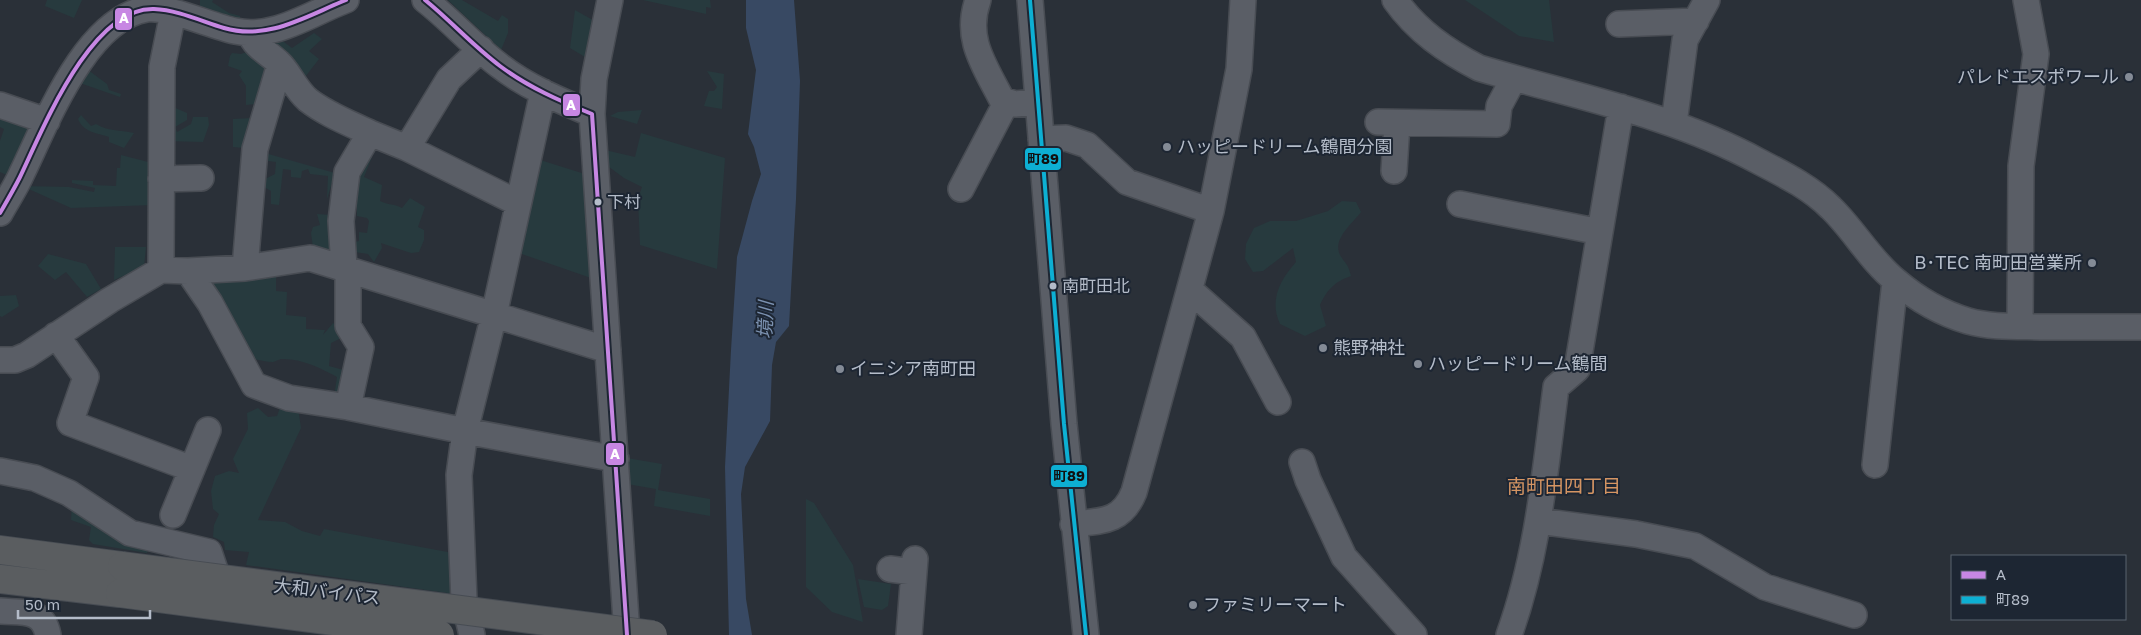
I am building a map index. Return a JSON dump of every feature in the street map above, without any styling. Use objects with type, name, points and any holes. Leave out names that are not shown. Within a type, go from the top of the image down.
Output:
[{"type":"highway","points":[[0,546],[73,560]]},
{"type":"highway","name":"大和バイパス","points":[[0,550],[653,635]]},
{"type":"highway","name":"大和バイパス","points":[[0,579],[440,635]]},
{"type":"highway","points":[[0,584],[60,587]]},
{"type":"street","points":[[0,213],[69,78],[84,55],[100,36],[112,26],[147,5],[236,32],[250,33],[274,30],[303,20],[312,6],[346,0]]},
{"type":"street","points":[[424,0],[446,16],[500,66],[543,92],[592,114]]},
{"type":"street","points":[[215,570],[464,600],[626,628],[592,114],[594,79],[610,0]]},
{"type":"street","points":[[978,0],[973,13],[973,40],[1002,100],[1006,103],[1015,104],[1038,102]]},
{"type":"street","points":[[1030,0],[1073,524],[1086,635]]},
{"type":"street","points":[[1073,524],[1110,519],[1121,514],[1129,505],[1137,482],[1211,211],[1239,68],[1243,0]]},
{"type":"street","points":[[1395,0],[1425,34],[1450,53],[1479,68],[1674,123],[1716,139],[1795,181],[1816,195],[1832,209],[1876,262],[1895,281],[1918,298],[1942,312],[1968,321],[1998,326],[2141,327]]},
{"type":"street","points":[[2020,326],[2021,166],[2036,54],[2026,0]]},
{"type":"street","points":[[1619,24],[1701,10]]},
{"type":"street","points":[[1674,123],[1685,40],[1701,10]]},
{"type":"street","points":[[161,270],[162,67],[173,13]]},
{"type":"street","points":[[250,33],[253,42],[280,64],[292,82],[308,99],[336,118],[407,148],[518,203]]},
{"type":"street","points":[[407,148],[449,79],[481,48]]},
{"type":"street","points":[[245,268],[255,148],[280,64]]},
{"type":"street","points":[[1394,171],[1388,122],[1426,113],[1497,124],[1499,106],[1514,78]]},
{"type":"street","points":[[472,635],[464,600],[459,475],[465,431],[494,315],[543,92]]},
{"type":"street","points":[[961,188],[1006,103]]},
{"type":"street","points":[[0,105],[47,121]]},
{"type":"street","points":[[1509,635],[1539,521],[1556,387],[1577,369],[1621,107]]},
{"type":"street","points":[[348,407],[361,347],[348,326],[348,277],[344,267],[341,221],[347,172],[370,133]]},
{"type":"street","points":[[1041,139],[1066,138],[1087,145],[1128,182],[1211,211]]},
{"type":"street","points":[[161,179],[201,178]]},
{"type":"street","points":[[1460,204],[1495,201],[1600,232]]},
{"type":"street","points":[[0,360],[15,360],[27,355],[110,300],[161,270],[188,271],[245,268],[310,258],[608,350]]},
{"type":"street","points":[[188,271],[210,303],[254,385],[289,398],[348,407],[616,459]]},
{"type":"street","points":[[1875,465],[1895,281]]},
{"type":"street","points":[[1190,290],[1243,337],[1278,402]]},
{"type":"street","points":[[56,335],[86,377],[64,416],[70,423],[140,443],[192,469]]},
{"type":"street","points":[[173,515],[208,430]]},
{"type":"street","points":[[1302,462],[1308,480],[1344,557],[1414,635]]},
{"type":"street","points":[[0,471],[35,478],[69,493],[130,533],[209,552],[215,570],[209,616],[364,635]]},
{"type":"street","points":[[1539,521],[1636,534],[1695,546],[1765,587],[1854,615]]},
{"type":"street","points":[[906,567],[909,635]]},
{"type":"street","points":[[0,611],[35,614],[42,619],[48,635]]},
{"type":"green space","points":[[47,0],[82,0],[74,18],[45,6]]},
{"type":"green space","points":[[200,0],[213,0],[212,2],[229,13],[240,16],[240,24],[200,10]]},
{"type":"green space","points":[[448,0],[462,0],[498,21],[502,15],[508,19],[508,33],[501,50]]},
{"type":"green space","points":[[643,0],[710,0],[711,8],[706,7],[706,14]]},
{"type":"green space","points":[[1465,0],[1549,0],[1554,42],[1519,36]]},
{"type":"green space","points":[[575,10],[598,23],[590,60],[570,48]]},
{"type":"green space","points":[[314,33],[322,39],[309,51],[319,59],[302,81],[260,39],[276,36],[292,48]]},
{"type":"green space","points":[[247,52],[266,69],[256,104],[246,105],[246,86],[239,75],[242,71],[228,66],[232,53],[241,54]]},
{"type":"green space","points":[[84,67],[107,84],[109,90],[121,94],[120,97],[77,82]]},
{"type":"green space","points":[[707,71],[724,74],[722,109],[704,106],[709,91],[714,91],[717,87]]},
{"type":"green space","points":[[173,107],[187,113],[187,120],[175,127],[177,132],[191,124],[193,117],[208,117],[209,125],[203,142],[166,141]]},
{"type":"green space","points":[[0,110],[33,121],[7,175],[0,172],[0,141],[4,129],[0,127]]},
{"type":"green space","points":[[642,110],[637,124],[610,116],[618,112]]},
{"type":"green space","points":[[81,115],[91,126],[96,124],[109,129],[134,133],[124,148],[109,142],[109,137],[83,127],[78,119]]},
{"type":"green space","points":[[253,118],[244,148],[233,147],[233,119]]},
{"type":"green space","points":[[641,133],[725,158],[717,269],[640,245],[638,199],[642,187],[624,178],[605,164],[605,150],[635,157]]},
{"type":"green space","points":[[265,153],[335,173],[327,199],[328,176],[310,174],[308,169],[302,171],[301,178],[291,177],[291,170],[283,169],[279,205],[271,204],[271,191],[264,187],[265,179],[275,174],[276,162],[261,160]]},
{"type":"green space","points":[[361,153],[372,157],[364,177],[382,185],[380,201],[402,208],[410,198],[425,207],[418,227],[424,230],[424,240],[419,252],[411,253],[381,243],[382,248],[374,262],[368,254],[355,252],[355,242],[359,241],[359,232],[367,233],[369,221],[367,218],[357,216],[357,207],[341,206]]},
{"type":"green space","points":[[121,155],[152,163],[152,205],[71,208],[22,186],[69,187],[94,192],[95,188],[72,183],[72,180],[93,181],[93,185],[116,186],[117,168],[120,168]]},
{"type":"green space","points":[[537,159],[588,175],[591,278],[516,252]]},
{"type":"green space","points":[[1342,201],[1356,202],[1361,212],[1344,232],[1338,249],[1348,266],[1351,276],[1345,278],[1328,291],[1320,305],[1326,326],[1305,336],[1280,324],[1277,315],[1276,299],[1278,291],[1285,276],[1296,262],[1293,248],[1263,271],[1253,272],[1245,259],[1246,244],[1254,228],[1270,221],[1296,221],[1328,211]]},
{"type":"green space","points":[[317,214],[331,215],[331,259],[314,255],[311,233],[313,227],[320,225]]},
{"type":"green space","points":[[115,247],[146,247],[144,267],[114,280]]},
{"type":"green space","points":[[48,254],[86,264],[101,289],[87,297],[66,272],[55,280],[38,266]]},
{"type":"green space","points":[[276,272],[276,291],[287,292],[286,315],[306,317],[306,329],[325,330],[323,335],[333,323],[338,327],[341,338],[331,343],[329,366],[347,371],[340,401],[334,397],[337,377],[324,370],[296,360],[281,359],[273,362],[250,359],[190,278]]},
{"type":"green space","points":[[16,295],[19,306],[2,317],[0,316],[0,296]]},
{"type":"green space","points":[[281,405],[298,408],[301,428],[258,520],[285,522],[302,531],[320,536],[324,529],[453,553],[455,594],[246,565],[249,552],[225,550],[224,542],[213,537],[214,525],[219,514],[213,509],[211,491],[215,476],[229,471],[239,473],[233,459],[248,429],[247,413],[258,408],[268,417],[277,416]]},
{"type":"green space","points":[[627,458],[662,464],[658,490],[710,499],[710,516],[654,506],[656,489],[627,484]]},
{"type":"green space","points":[[806,499],[814,503],[853,565],[863,622],[832,612],[806,587]]},
{"type":"green space","points":[[72,504],[149,543],[147,553],[93,544],[89,540],[91,527],[71,520]]},
{"type":"green space","points":[[858,579],[891,584],[888,606],[882,610],[864,607]]},
{"type":"water","name":"境川","points":[[746,0],[794,0],[800,81],[789,326],[776,342],[772,365],[770,421],[745,467],[741,494],[746,599],[752,635],[729,635],[725,467],[737,257],[761,174],[754,147],[748,134],[756,70],[746,28]]},
{"type":"transit line","name":"A","points":[[0,213],[72,74],[90,49],[110,28],[131,14],[154,9],[163,10],[224,28],[256,31],[286,25],[346,0]]},
{"type":"transit line","name":"A","points":[[425,0],[511,74],[544,93],[592,114],[627,635]]},
{"type":"transit line","name":"町89","points":[[1030,0],[1064,424],[1086,635]]},
{"type":"place","name":"パレドエスポワール","points":[[2129,77]]},
{"type":"place","name":"ハッピードリーム鶴間分園","points":[[1167,147]]},
{"type":"place","name":"下村","points":[[598,202]]},
{"type":"place","name":"B･TEC 南町田営業所","points":[[2092,263]]},
{"type":"place","name":"南町田北","points":[[1053,286]]},
{"type":"place","name":"熊野神社","points":[[1323,348]]},
{"type":"place","name":"ハッピードリーム鶴間","points":[[1418,364]]},
{"type":"place","name":"イニシア南町田","points":[[840,369]]},
{"type":"place","name":"ファミリーマート","points":[[1193,605]]},
{"type":"district","name":"南町田四丁目","points":[[1564,486]]}]
